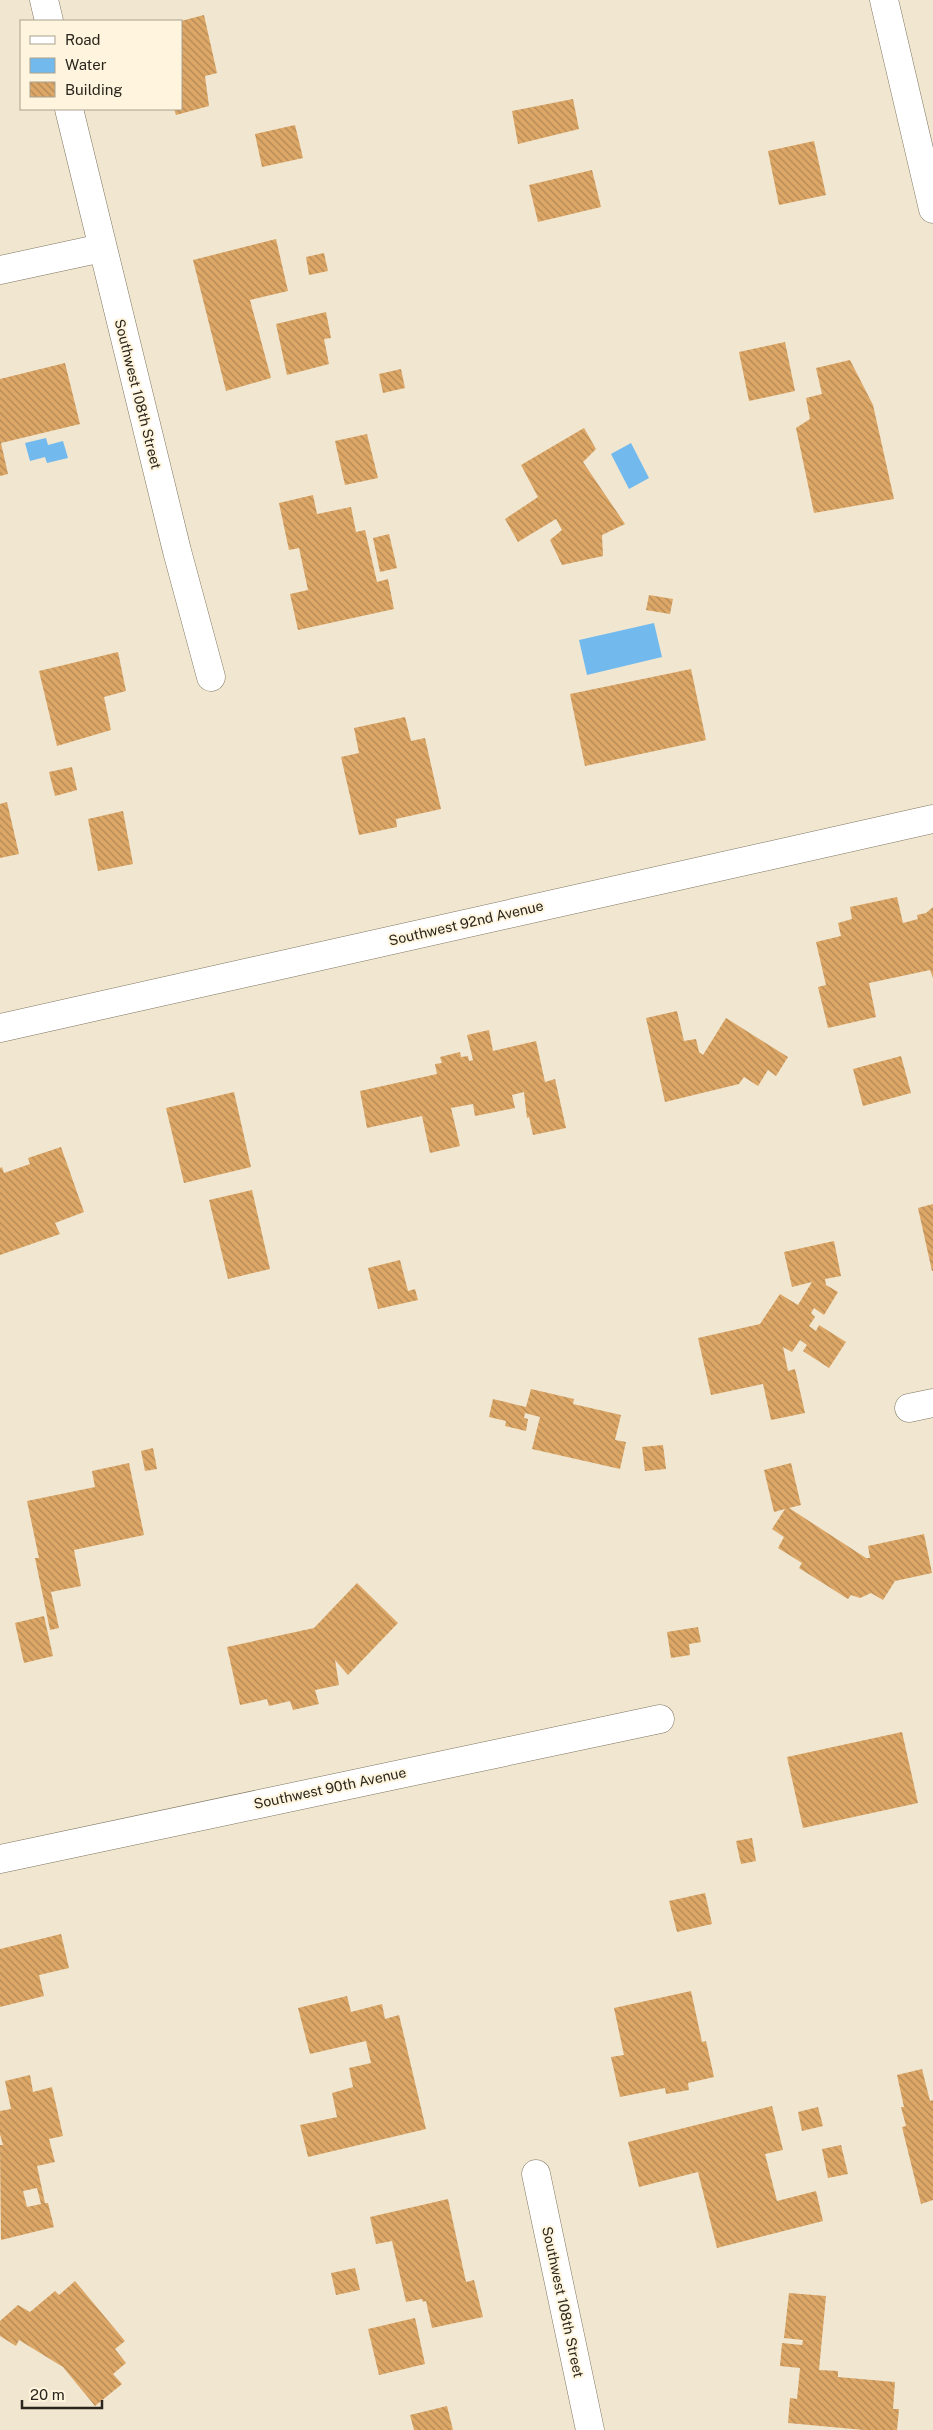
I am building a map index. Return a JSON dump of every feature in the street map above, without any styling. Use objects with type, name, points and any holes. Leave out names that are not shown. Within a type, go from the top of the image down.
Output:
[{"type":"street","points":[[44,0],[49,20]]},
{"type":"street","points":[[884,0],[933,209]]},
{"type":"street","name":"Southwest 108th Street","points":[[69,110],[177,551],[211,677]]},
{"type":"street","points":[[0,270],[102,248]]},
{"type":"street","name":"Southwest 92nd Avenue","points":[[0,1028],[933,819]]},
{"type":"street","name":"Southwest 90th Avenue","points":[[0,1858],[660,1719]]},
{"type":"street","name":"Southwest 108th Street","points":[[536,2174],[590,2430]]},
{"type":"water","points":[[46,438],[48,445],[63,441],[68,458],[47,463],[45,457],[30,461],[25,443]]},
{"type":"water","points":[[631,443],[649,478],[629,489],[611,454]]},
{"type":"water","points":[[654,623],[662,657],[587,675],[579,640]]},
{"type":"building","points":[[204,15],[217,73],[205,76],[209,106],[176,115],[174,110],[182,110],[182,21]]},
{"type":"building","points":[[573,99],[579,129],[518,144],[512,111]]},
{"type":"building","points":[[295,125],[303,158],[262,167],[255,134]]},
{"type":"building","points":[[814,141],[826,195],[779,205],[768,151]]},
{"type":"building","points":[[592,170],[601,207],[538,222],[529,185]]},
{"type":"building","points":[[276,239],[288,291],[250,300],[271,378],[226,391],[193,260]]},
{"type":"building","points":[[324,253],[328,271],[309,275],[306,257]]},
{"type":"building","points":[[326,312],[331,338],[324,339],[329,364],[287,375],[276,324]]},
{"type":"building","points":[[785,342],[795,391],[749,401],[739,352]]},
{"type":"building","points":[[850,360],[873,405],[894,499],[814,513],[796,428],[810,419],[806,398],[822,394],[816,368]]},
{"type":"building","points":[[65,363],[80,424],[1,443],[8,474],[0,476],[0,379]]},
{"type":"building","points":[[401,369],[405,388],[383,393],[379,374]]},
{"type":"building","points":[[584,428],[596,449],[583,462],[625,524],[602,535],[603,556],[562,565],[550,540],[562,530],[556,519],[518,542],[505,519],[538,497],[521,465]]},
{"type":"building","points":[[367,434],[378,478],[345,485],[335,441]]},
{"type":"building","points":[[313,495],[317,514],[351,507],[356,532],[365,530],[377,582],[388,579],[394,609],[298,630],[290,594],[308,590],[299,548],[289,550],[279,503]]},
{"type":"building","points":[[389,534],[397,568],[380,572],[373,538]]},
{"type":"building","points":[[649,595],[673,599],[670,614],[646,610]]},
{"type":"building","points":[[118,652],[126,691],[104,697],[111,730],[57,746],[39,671]]},
{"type":"building","points":[[691,669],[706,740],[585,766],[570,694]]},
{"type":"building","points":[[405,717],[411,741],[425,738],[441,809],[396,819],[397,827],[359,835],[341,757],[359,753],[354,728]]},
{"type":"building","points":[[72,767],[77,790],[55,796],[49,772]]},
{"type":"building","points":[[7,802],[19,854],[0,858],[0,804]]},
{"type":"building","points":[[123,811],[133,864],[98,871],[88,819]]},
{"type":"building","points":[[897,897],[903,923],[918,919],[917,915],[926,913],[933,907],[933,978],[930,970],[869,983],[876,1017],[828,1028],[818,987],[826,985],[816,942],[841,936],[838,923],[852,919],[850,907]]},
{"type":"building","points":[[677,1011],[684,1041],[696,1039],[699,1052],[703,1055],[726,1018],[788,1057],[776,1076],[768,1070],[758,1086],[744,1077],[739,1084],[665,1102],[646,1018]]},
{"type":"building","points":[[489,1030],[493,1051],[536,1041],[545,1082],[555,1079],[566,1128],[533,1135],[529,1117],[527,1118],[524,1092],[512,1095],[515,1108],[475,1116],[473,1104],[451,1108],[460,1146],[430,1153],[422,1116],[367,1128],[360,1091],[437,1074],[435,1064],[442,1063],[440,1057],[460,1052],[461,1057],[468,1056],[469,1061],[473,1060],[467,1035]]},
{"type":"building","points":[[901,1056],[911,1093],[863,1106],[853,1069]]},
{"type":"building","points":[[234,1092],[251,1167],[184,1183],[166,1108]]},
{"type":"building","points":[[61,1147],[84,1212],[55,1223],[60,1234],[0,1255],[0,1168],[2,1167],[4,1173],[30,1164],[28,1158]]},
{"type":"building","points":[[252,1190],[270,1269],[228,1279],[209,1200]]},
{"type":"building","points":[[933,1204],[933,1271],[932,1271],[918,1208]]},
{"type":"building","points":[[834,1241],[841,1276],[825,1279],[826,1285],[838,1292],[824,1315],[814,1308],[811,1313],[815,1317],[809,1326],[816,1331],[819,1325],[846,1342],[829,1368],[803,1351],[807,1345],[800,1340],[792,1352],[783,1347],[788,1371],[795,1369],[805,1413],[771,1420],[763,1384],[711,1395],[698,1338],[760,1324],[780,1294],[798,1305],[812,1282],[792,1287],[784,1252]]},
{"type":"building","points":[[400,1260],[408,1291],[415,1289],[418,1300],[378,1309],[368,1268]]},
{"type":"building","points":[[531,1389],[574,1399],[573,1404],[621,1415],[615,1440],[626,1442],[620,1469],[532,1449],[540,1417],[525,1413],[524,1418],[528,1419],[526,1431],[505,1426],[506,1421],[489,1417],[493,1399],[526,1407]]},
{"type":"building","points":[[663,1445],[666,1469],[645,1471],[642,1447]]},
{"type":"building","points":[[153,1448],[157,1469],[145,1471],[141,1451]]},
{"type":"building","points":[[129,1463],[144,1535],[74,1550],[81,1586],[51,1592],[59,1628],[50,1630],[35,1558],[39,1558],[27,1501],[95,1487],[92,1471]]},
{"type":"building","points":[[791,1463],[801,1505],[789,1508],[866,1558],[870,1558],[868,1546],[924,1534],[932,1573],[895,1581],[883,1600],[871,1593],[860,1598],[851,1595],[848,1599],[799,1568],[802,1563],[778,1548],[784,1537],[772,1529],[785,1509],[774,1512],[764,1470]]},
{"type":"building","points":[[357,1583],[398,1623],[348,1675],[335,1660],[339,1685],[315,1690],[319,1704],[293,1710],[290,1701],[269,1706],[267,1699],[240,1705],[227,1647],[314,1628]]},
{"type":"building","points":[[44,1616],[53,1656],[24,1663],[15,1623]]},
{"type":"building","points":[[698,1627],[701,1642],[689,1644],[690,1655],[671,1658],[667,1632]]},
{"type":"building","points":[[902,1732],[918,1803],[803,1828],[787,1757]]},
{"type":"building","points":[[752,1838],[756,1861],[741,1864],[736,1841]]},
{"type":"building","points":[[705,1893],[712,1924],[677,1932],[669,1901]]},
{"type":"building","points":[[61,1934],[69,1968],[39,1975],[44,1996],[0,2007],[0,1949]]},
{"type":"building","points":[[691,1991],[702,2042],[706,2041],[714,2077],[688,2083],[689,2090],[666,2094],[665,2088],[620,2097],[611,2057],[624,2055],[614,2008]]},
{"type":"building","points":[[347,1996],[351,2012],[382,2004],[385,2019],[399,2015],[426,2129],[308,2157],[300,2125],[337,2117],[332,2093],[353,2087],[349,2068],[371,2063],[366,2041],[310,2054],[298,2008]]},
{"type":"building","points":[[922,2069],[930,2101],[933,2100],[933,2200],[921,2204],[902,2127],[906,2126],[901,2107],[904,2107],[897,2075]]},
{"type":"building","points":[[30,2075],[33,2092],[52,2087],[63,2136],[49,2139],[55,2162],[37,2166],[45,2203],[48,2203],[54,2227],[1,2240],[0,2145],[3,2145],[0,2134],[0,2111],[11,2109],[5,2081]],"holes":[[[37,2188],[41,2204],[27,2207],[23,2191]]]},
{"type":"building","points":[[772,2106],[783,2150],[765,2154],[777,2201],[816,2191],[823,2221],[717,2248],[698,2172],[639,2187],[628,2142]]},
{"type":"building","points":[[818,2107],[823,2126],[802,2131],[798,2112]]},
{"type":"building","points":[[841,2145],[848,2174],[828,2178],[822,2149]]},
{"type":"building","points":[[448,2199],[466,2282],[474,2280],[483,2317],[432,2328],[426,2301],[423,2302],[422,2299],[406,2302],[392,2241],[376,2244],[370,2217]]},
{"type":"building","points":[[355,2268],[360,2290],[336,2295],[331,2273]]},
{"type":"building","points":[[75,2281],[125,2341],[115,2349],[126,2363],[113,2374],[122,2384],[95,2406],[63,2367],[19,2340],[16,2346],[0,2336],[0,2321],[18,2305],[30,2312],[55,2291],[59,2295]]},
{"type":"building","points":[[789,2293],[826,2296],[819,2370],[838,2371],[838,2377],[895,2382],[893,2409],[899,2409],[897,2430],[864,2430],[788,2423],[790,2398],[797,2399],[800,2368],[780,2366],[782,2343],[802,2345],[803,2340],[784,2338]]},
{"type":"building","points":[[415,2318],[425,2364],[379,2375],[368,2329]]},
{"type":"building","points":[[447,2406],[453,2430],[414,2430],[410,2415]]}]
